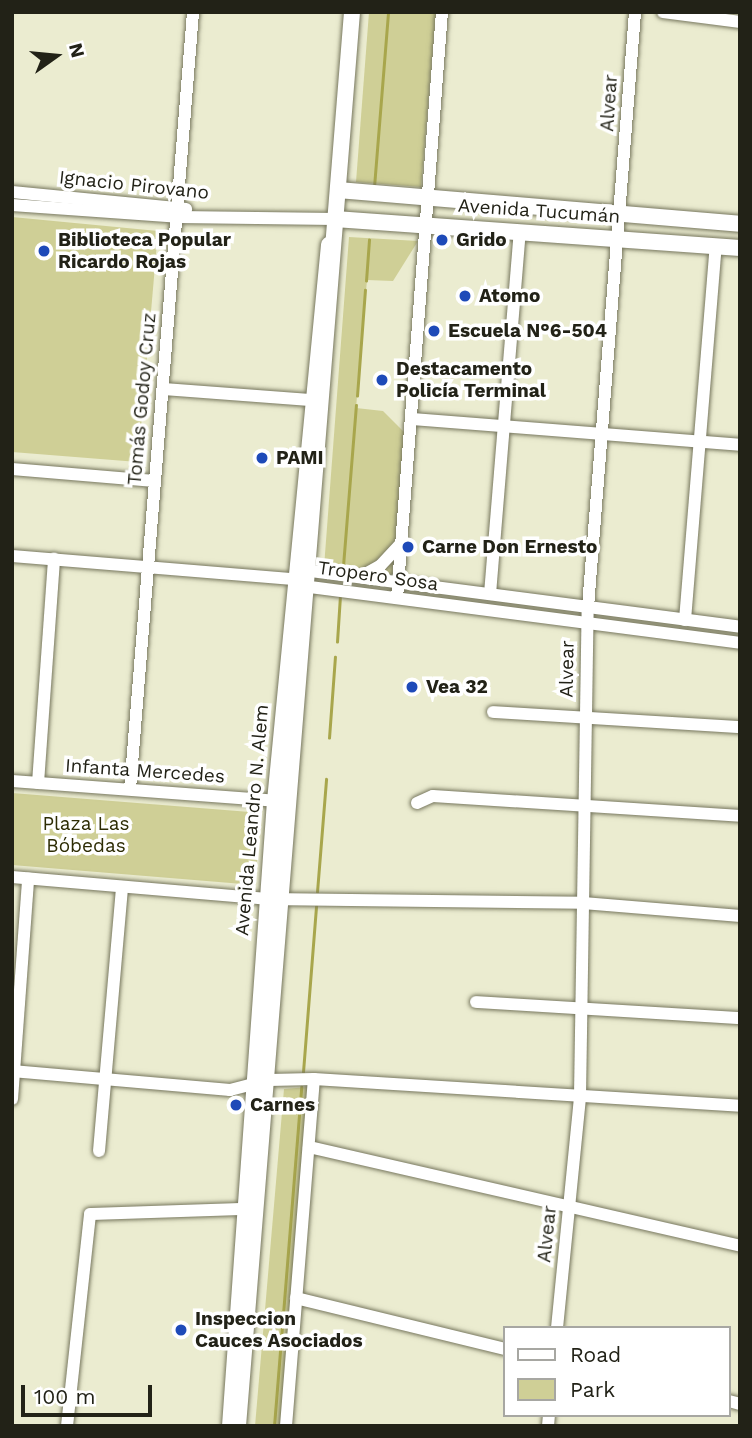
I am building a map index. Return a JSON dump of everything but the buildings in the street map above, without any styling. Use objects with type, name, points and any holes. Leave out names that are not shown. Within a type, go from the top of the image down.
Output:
[{"type":"main road","name":"Avenida Leandro N. Alem","points":[[230,1426],[251,1084],[293,579],[311,400],[335,219],[352,12]]},
{"type":"main road","name":"Avenida Tucumán","points":[[338,190],[740,224]]},
{"type":"main road","name":"Avenida Leandro N. Alem","points":[[238,1426],[311,579],[335,219]]},
{"type":"main road","name":"Avenida Tucumán","points":[[335,219],[740,248]]},
{"type":"street","name":"Tomás Godoy Cruz","points":[[130,789],[192,12]]},
{"type":"street","points":[[397,598],[442,12]]},
{"type":"street","name":"Alvear","points":[[557,1326],[580,1096],[588,607],[635,12]]},
{"type":"street","points":[[663,12],[740,22]]},
{"type":"street","name":"Ignacio Pirovano","points":[[12,192],[178,213]]},
{"type":"street","name":"Ignacio Pirovano","points":[[12,205],[335,219]]},
{"type":"street","points":[[490,594],[520,231]]},
{"type":"street","points":[[685,620],[716,246]]},
{"type":"street","points":[[163,389],[311,400]]},
{"type":"street","points":[[412,419],[740,445]]},
{"type":"street","points":[[12,469],[154,481]]},
{"type":"street","points":[[359,577],[380,566],[402,542]]},
{"type":"street","points":[[12,556],[293,579]]},
{"type":"street","points":[[38,783],[54,559]]},
{"type":"street","name":"Tropero Sosa","points":[[293,579],[359,577],[740,627]]},
{"type":"street","name":"Tropero Sosa","points":[[311,579],[397,598],[740,643]]},
{"type":"street","points":[[492,712],[740,727]]},
{"type":"street","name":"Infanta Mercedes","points":[[12,781],[275,801]]},
{"type":"street","points":[[417,803],[433,796],[740,816]]},
{"type":"street","points":[[12,877],[267,899],[583,903],[740,916]]},
{"type":"street","points":[[12,1099],[28,879]]},
{"type":"street","points":[[99,1152],[122,887]]},
{"type":"street","points":[[476,1002],[581,1004],[740,1018]]},
{"type":"street","points":[[13,1071],[230,1090],[269,1080],[314,1079],[740,1106]]},
{"type":"street","points":[[286,1426],[314,1079]]},
{"type":"street","points":[[309,1147],[740,1246]]},
{"type":"street","points":[[68,1426],[90,1214],[242,1209]]},
{"type":"street","points":[[296,1298],[504,1349]]},
{"type":"green space","points":[[369,12],[436,12],[421,187],[356,182]]},
{"type":"green space","points":[[12,217],[158,231],[138,462],[12,452]]},
{"type":"green space","points":[[349,237],[418,241],[393,281],[367,280],[356,408],[383,411],[406,434],[392,574],[324,567]]},
{"type":"green space","name":"Plaza Las Bóbedas","points":[[12,793],[261,813],[255,885],[12,865]]},
{"type":"green space","points":[[308,1087],[284,1426],[255,1426],[284,1089]]},
{"type":"waterway","points":[[374,187],[388,12]]},
{"type":"waterway","points":[[366,281],[369,240]]},
{"type":"waterway","points":[[357,396],[365,290]]},
{"type":"waterway","points":[[343,566],[356,406]]},
{"type":"waterway","points":[[337,642],[340,595]]},
{"type":"waterway","points":[[329,738],[335,657]]},
{"type":"waterway","points":[[317,892],[326,779]]},
{"type":"waterway","points":[[303,1072],[316,907]]},
{"type":"waterway","points":[[274,1426],[301,1087]]},
{"type":"place","name":"Grido","points":[[442,240]]},
{"type":"place","name":"Biblioteca Popular Ricardo Rojas","points":[[44,251]]},
{"type":"place","name":"Atomo","points":[[465,296]]},
{"type":"place","name":"Escuela N°6-504","points":[[434,331]]},
{"type":"place","name":"Destacamento Policía Terminal","points":[[382,380]]},
{"type":"place","name":"PAMI","points":[[262,458]]},
{"type":"place","name":"Carne Don Ernesto","points":[[408,547]]},
{"type":"place","name":"Vea 32","points":[[412,687]]},
{"type":"place","name":"Carnes","points":[[236,1105]]},
{"type":"place","name":"Inspeccion Cauces Asociados","points":[[181,1330]]}]
